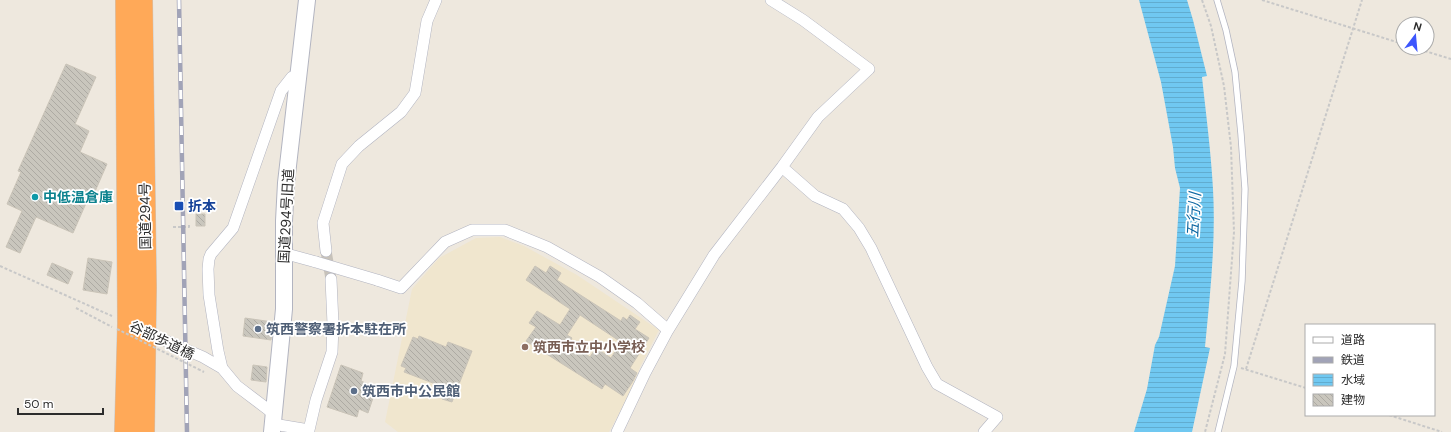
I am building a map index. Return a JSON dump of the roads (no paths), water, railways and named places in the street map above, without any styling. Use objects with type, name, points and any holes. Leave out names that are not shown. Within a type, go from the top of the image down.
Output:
[{"type":"highway","name":"国道294号","points":[[126,0],[130,328],[144,432]]},
{"type":"highway","name":"国道294号","points":[[125,432],[142,0]]},
{"type":"street","name":"国道294号旧道","points":[[273,424],[284,309],[283,253],[286,183],[307,0]]},
{"type":"street","points":[[326,251],[323,223],[342,164],[359,146],[401,112],[415,93],[427,21],[436,0]]},
{"type":"street","points":[[617,432],[645,373],[668,330],[714,255],[782,167],[818,117],[869,69],[803,20],[771,0]]},
{"type":"street","points":[[222,368],[209,295],[209,259],[211,254],[233,228],[282,90],[292,77],[299,75]]},
{"type":"street","points":[[782,167],[816,196],[844,209],[859,228],[871,248],[927,367],[937,384],[997,417],[984,432]]},
{"type":"street","points":[[283,253],[401,288],[445,242],[472,230],[506,230],[547,247],[600,277],[637,303],[668,330]]},
{"type":"street","points":[[130,328],[203,357],[222,368],[273,424],[309,430],[316,400],[332,352],[333,324],[331,280]]},
{"type":"lane","points":[[1217,0],[1226,30],[1235,72],[1245,189],[1242,281],[1234,366],[1218,432]]},
{"type":"water","name":"五行川","points":[[1139,0],[1187,0],[1207,76],[1202,77],[1211,161],[1214,209],[1212,268],[1205,347],[1210,348],[1192,432],[1134,432],[1147,389],[1155,345],[1159,337],[1175,266],[1180,188],[1175,168],[1173,147],[1161,82]]},
{"type":"tunnel","points":[[326,251],[331,279]]},
{"type":"railway","points":[[179,0],[187,432]]},
{"type":"place","name":"中低温倉庫","points":[[35,197]]},
{"type":"place","name":"折本","points":[[179,206]]},
{"type":"place","name":"筑西警察署折本駐在所","points":[[258,329]]},
{"type":"place","name":"筑西市立中小学校","points":[[525,347]]},
{"type":"place","name":"筑西市中公民館","points":[[354,391]]}]
